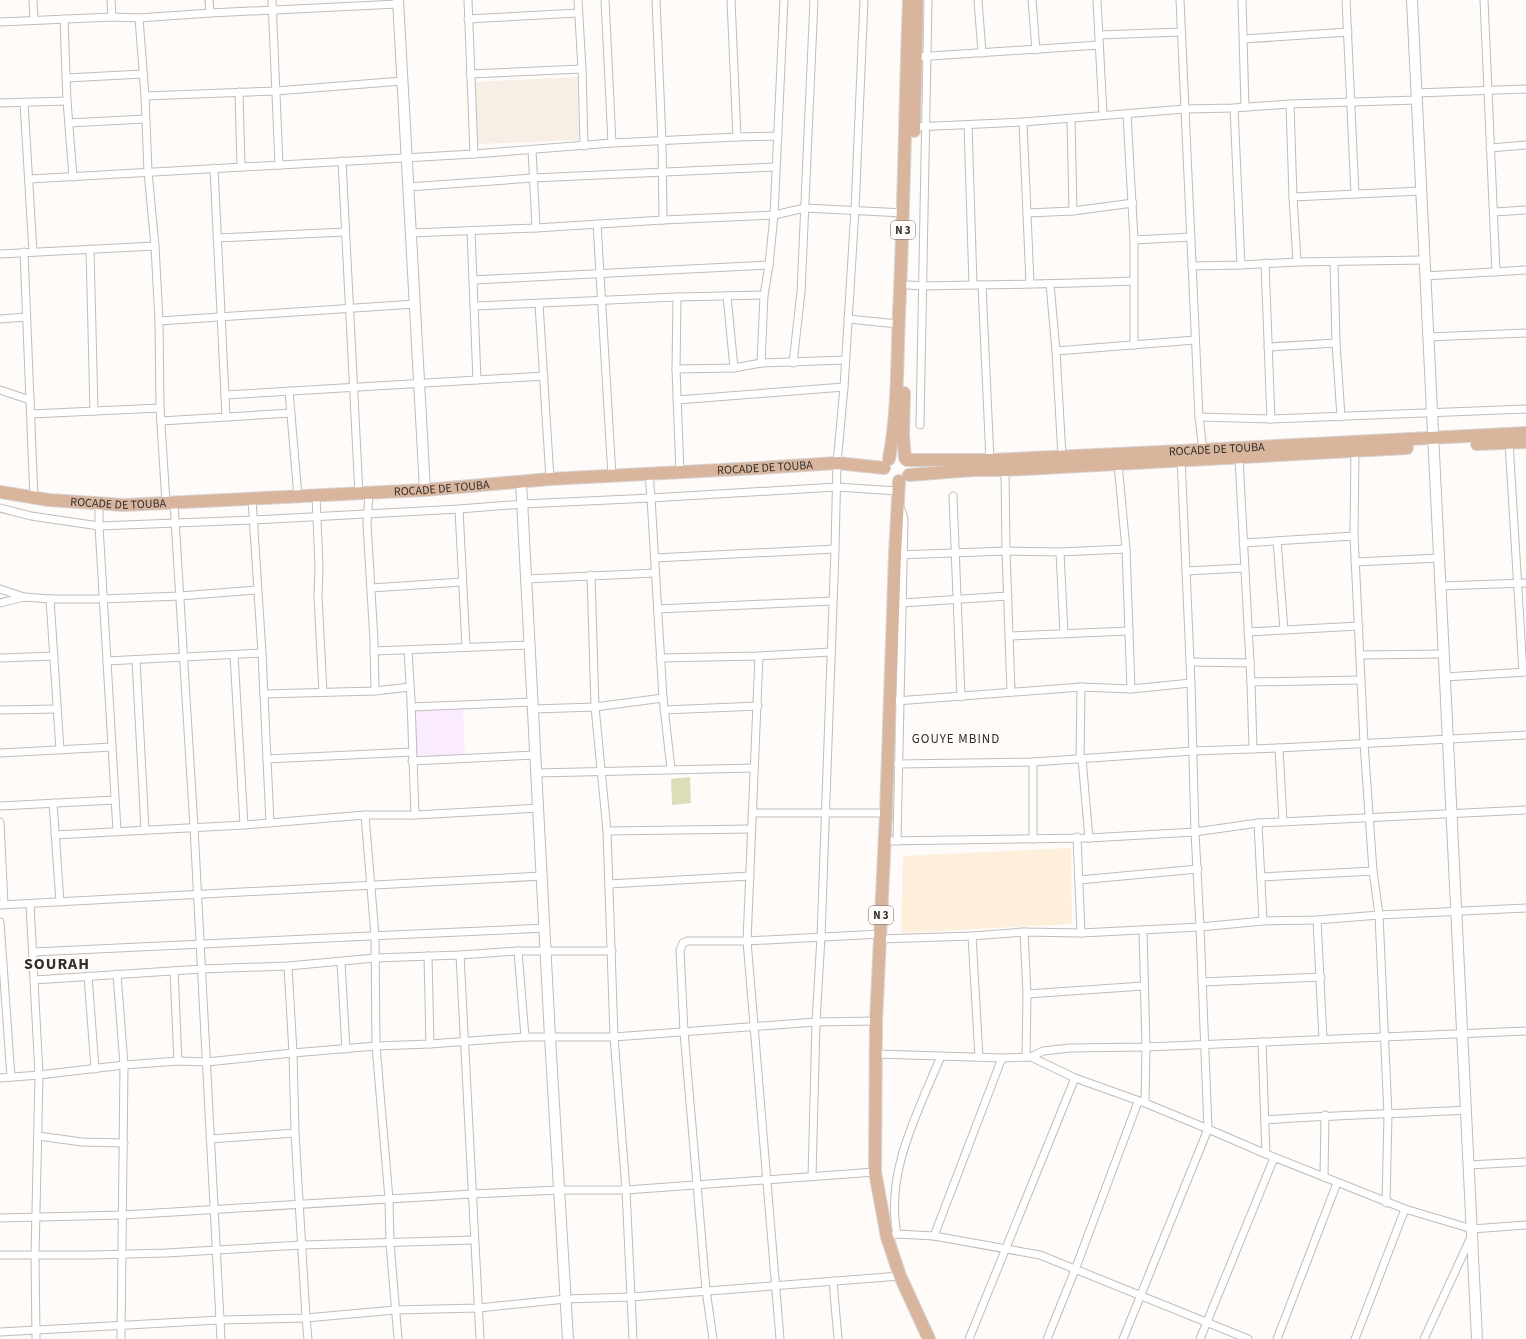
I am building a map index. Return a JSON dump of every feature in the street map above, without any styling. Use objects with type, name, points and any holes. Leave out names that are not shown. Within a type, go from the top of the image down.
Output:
[{"type":"main road","name":"N 3","points":[[887,463],[894,434],[904,213],[909,0]]},
{"type":"main road","name":"N 3","points":[[906,459],[902,435],[914,127],[921,56],[917,0]]},
{"type":"main road","name":"ROCADE DE TOUBA","points":[[901,488],[974,470],[1005,470],[1118,464],[1181,456],[1203,450],[1355,446],[1434,442],[1526,433]]},
{"type":"main road","name":"ROCADE DE TOUBA","points":[[1434,442],[1526,442]]},
{"type":"main road","name":"ROCADE DE TOUBA","points":[[0,492],[34,499],[124,505],[425,490],[550,479],[680,473],[837,463],[887,463],[897,456],[906,459],[990,460],[1062,456],[1181,456],[1239,458],[1355,446]]},
{"type":"main road","points":[[887,463],[888,478],[894,481],[901,488],[911,469],[906,459]]},
{"type":"main road","name":"N 3","points":[[901,488],[895,701],[886,813],[876,1021],[877,1054],[875,1172],[892,1236],[900,1276],[929,1339]]},
{"type":"street","points":[[33,0],[34,20]]},
{"type":"street","points":[[111,0],[112,17]]},
{"type":"street","points":[[209,0],[210,13]]},
{"type":"street","points":[[272,0],[279,165]]},
{"type":"street","points":[[318,0],[319,8]]},
{"type":"street","points":[[468,0],[474,154]]},
{"type":"street","points":[[578,0],[584,146]]},
{"type":"street","points":[[605,0],[612,143]]},
{"type":"street","points":[[656,0],[662,141],[663,220]]},
{"type":"street","points":[[731,0],[737,137]]},
{"type":"street","points":[[761,363],[764,295],[769,265],[774,214],[784,0]]},
{"type":"street","points":[[793,363],[801,292],[814,0]]},
{"type":"street","points":[[812,1176],[816,1022],[835,549],[837,463],[844,387],[855,210],[864,0]]},
{"type":"street","points":[[920,425],[922,286],[927,126],[921,56],[928,0]]},
{"type":"street","points":[[978,0],[982,53]]},
{"type":"street","points":[[1032,0],[1036,50]]},
{"type":"street","points":[[1097,0],[1104,116]]},
{"type":"street","points":[[1180,0],[1195,340],[1199,417],[1203,450]]},
{"type":"street","points":[[1242,0],[1245,107]]},
{"type":"street","points":[[1346,0],[1355,194]]},
{"type":"street","points":[[1412,0],[1477,1339]]},
{"type":"street","points":[[1484,0],[1496,272]]},
{"type":"street","points":[[0,22],[112,17],[139,18],[398,2],[425,490]]},
{"type":"street","points":[[468,19],[578,13]]},
{"type":"street","points":[[139,18],[145,96],[148,172],[155,246],[159,321],[160,408],[170,503],[175,524],[184,658],[221,1339]]},
{"type":"street","points":[[64,19],[67,101],[73,177]]},
{"type":"street","points":[[1099,35],[1181,32]]},
{"type":"street","points":[[1244,39],[1348,32]]},
{"type":"street","points":[[921,56],[1099,45]]},
{"type":"street","points":[[470,74],[582,69]]},
{"type":"street","points":[[66,78],[143,74]]},
{"type":"street","points":[[145,96],[276,91],[402,80]]},
{"type":"street","points":[[914,127],[1022,122],[1185,109],[1350,102],[1488,90],[1526,89]]},
{"type":"street","points":[[239,92],[241,167]]},
{"type":"street","points":[[0,103],[67,101]]},
{"type":"street","points":[[24,103],[30,179],[33,252]]},
{"type":"street","points":[[1290,104],[1297,262]]},
{"type":"street","points":[[1234,108],[1241,265]]},
{"type":"street","points":[[1127,114],[1134,240],[1134,345]]},
{"type":"street","points":[[1071,118],[1073,211]]},
{"type":"street","points":[[69,123],[145,119]]},
{"type":"street","points":[[1022,122],[1030,283]]},
{"type":"street","points":[[968,125],[974,286]]},
{"type":"street","points":[[30,179],[474,154],[612,143],[778,136]]},
{"type":"street","points":[[1490,148],[1526,145]]},
{"type":"street","points":[[532,150],[536,228]]},
{"type":"street","points":[[342,161],[354,387],[367,514],[375,691]]},
{"type":"street","points":[[408,187],[533,178],[775,167]]},
{"type":"street","points":[[214,168],[226,417]]},
{"type":"street","points":[[1293,197],[1421,191]]},
{"type":"street","points":[[1027,213],[1073,211],[1132,203]]},
{"type":"street","points":[[411,233],[536,228],[774,214],[805,208],[904,213]]},
{"type":"street","points":[[1494,212],[1526,210]]},
{"type":"street","points":[[597,224],[612,476]]},
{"type":"street","points":[[471,231],[477,380]]},
{"type":"street","points":[[217,238],[345,232]]},
{"type":"street","points":[[1134,240],[1191,237]]},
{"type":"street","points":[[0,254],[155,246]]},
{"type":"street","points":[[90,249],[94,411]]},
{"type":"street","points":[[24,252],[34,499]]},
{"type":"street","points":[[1192,266],[1297,262],[1424,260]]},
{"type":"street","points":[[1334,262],[1336,343],[1341,417]]},
{"type":"street","points":[[1265,264],[1271,419]]},
{"type":"street","points":[[473,280],[769,265]]},
{"type":"street","points":[[1425,276],[1526,270]]},
{"type":"street","points":[[908,285],[974,286],[1030,283],[1050,284],[1133,281]]},
{"type":"street","points":[[1050,284],[1056,351],[1062,456]]},
{"type":"street","points":[[982,285],[990,460]]},
{"type":"street","points":[[474,306],[677,297],[764,295]]},
{"type":"street","points":[[727,296],[734,368]]},
{"type":"street","points":[[677,297],[676,400],[680,473]]},
{"type":"street","points":[[159,321],[415,304]]},
{"type":"street","points":[[539,304],[550,479]]},
{"type":"street","points":[[0,319],[26,317]]},
{"type":"street","points":[[848,318],[898,324]]},
{"type":"street","points":[[1428,337],[1526,333]]},
{"type":"street","points":[[1056,351],[1195,340]]},
{"type":"street","points":[[1268,347],[1336,343]]},
{"type":"street","points":[[676,369],[734,368],[761,363],[845,360]]},
{"type":"street","points":[[225,395],[544,376]]},
{"type":"street","points":[[676,400],[844,387]]},
{"type":"street","points":[[0,390],[30,400]]},
{"type":"street","points":[[289,391],[298,497]]},
{"type":"street","points":[[31,414],[160,408]]},
{"type":"street","points":[[1199,417],[1271,419],[1526,409]]},
{"type":"street","points":[[161,421],[291,413]]},
{"type":"street","points":[[1445,677],[1524,672],[1509,442]]},
{"type":"street","points":[[1355,446],[1354,536],[1364,743],[1373,871],[1378,915],[1385,1036],[1388,1114],[1386,1203]]},
{"type":"street","points":[[1123,1339],[1208,1129],[1181,456]]},
{"type":"street","points":[[1239,458],[1251,682],[1253,749]]},
{"type":"street","points":[[1118,464],[1126,549],[1131,689]]},
{"type":"street","points":[[1005,470],[1011,692]]},
{"type":"street","points":[[649,474],[660,658],[671,769]]},
{"type":"street","points":[[522,481],[546,928],[550,1037],[568,1339]]},
{"type":"street","points":[[0,508],[31,516],[99,526],[175,524],[459,510],[523,504],[836,487],[901,488]]},
{"type":"street","points":[[316,496],[323,692]]},
{"type":"street","points":[[953,496],[961,697]]},
{"type":"street","points":[[252,499],[262,653],[270,823]]},
{"type":"street","points":[[99,504],[103,599],[108,661],[117,831]]},
{"type":"street","points":[[459,510],[466,647]]},
{"type":"street","points":[[1243,543],[1354,536]]},
{"type":"street","points":[[1277,542],[1284,630]]},
{"type":"street","points":[[655,558],[835,549]]},
{"type":"street","points":[[898,841],[898,764],[895,701],[902,603],[899,555],[1006,551],[1060,552],[1126,549]]},
{"type":"street","points":[[1060,552],[1064,634]]},
{"type":"street","points":[[1355,562],[1439,558]]},
{"type":"street","points":[[1186,571],[1244,568]]},
{"type":"street","points":[[527,579],[655,573]]},
{"type":"street","points":[[591,575],[595,707],[607,831],[614,1037],[626,1190],[633,1339]]},
{"type":"street","points":[[371,588],[462,582]]},
{"type":"street","points":[[1440,586],[1526,583]]},
{"type":"street","points":[[0,589],[24,597],[50,599],[103,599],[180,596],[257,590]]},
{"type":"street","points":[[902,603],[1008,596]]},
{"type":"street","points":[[0,604],[24,597]]},
{"type":"street","points":[[50,599],[60,750]]},
{"type":"street","points":[[658,609],[832,601]]},
{"type":"street","points":[[1248,632],[1359,626]]},
{"type":"street","points":[[1010,636],[1129,631]]},
{"type":"street","points":[[374,651],[530,644]]},
{"type":"street","points":[[408,650],[415,815]]},
{"type":"street","points":[[660,658],[759,656],[831,652]]},
{"type":"street","points":[[108,661],[262,653]]},
{"type":"street","points":[[1360,655],[1444,654]]},
{"type":"street","points":[[234,655],[244,825]]},
{"type":"street","points":[[0,658],[54,656]]},
{"type":"street","points":[[759,656],[747,941],[780,1339]]},
{"type":"street","points":[[136,660],[145,830]]},
{"type":"street","points":[[1190,662],[1250,663]]},
{"type":"street","points":[[1251,682],[1361,680]]},
{"type":"street","points":[[895,701],[1081,687],[1131,689],[1191,683]]},
{"type":"street","points":[[264,694],[375,691],[410,687]]},
{"type":"street","points":[[1081,687],[1081,759],[1089,838]]},
{"type":"street","points":[[411,707],[534,705],[595,707],[663,698]]},
{"type":"street","points":[[664,710],[758,706]]},
{"type":"street","points":[[0,710],[57,709]]},
{"type":"street","points":[[898,764],[1034,762],[1193,751],[1526,736]]},
{"type":"street","points":[[0,753],[112,747]]},
{"type":"street","points":[[1279,748],[1283,822]]},
{"type":"street","points":[[267,759],[412,752]]},
{"type":"street","points":[[412,761],[536,755]]},
{"type":"street","points":[[1033,839],[1034,762]]},
{"type":"street","points":[[537,773],[754,768]]},
{"type":"street","points":[[0,806],[115,800]]},
{"type":"street","points":[[53,803],[60,902]]},
{"type":"street","points":[[55,835],[244,825],[365,815],[415,815],[539,808]]},
{"type":"street","points":[[885,841],[1089,838],[1195,832],[1258,823],[1526,810]]},
{"type":"street","points":[[752,813],[886,813]]},
{"type":"street","points":[[365,815],[375,936],[376,1046],[389,1199],[390,1243],[398,1339]]},
{"type":"street","points":[[0,822],[2,905],[370,884],[543,876]]},
{"type":"street","points":[[1258,823],[1264,921]]},
{"type":"street","points":[[607,831],[751,829]]},
{"type":"street","points":[[1077,837],[1081,933]]},
{"type":"street","points":[[1079,880],[1198,869]]},
{"type":"street","points":[[1261,877],[1373,871]]},
{"type":"street","points":[[609,884],[750,876]]},
{"type":"street","points":[[30,904],[39,1075],[35,1256],[36,1339]]},
{"type":"street","points":[[713,1339],[706,1290],[684,1032],[680,950],[681,946],[687,941],[747,941],[820,937],[972,936],[1024,932],[1081,933],[1200,927],[1264,921],[1316,920],[1378,915],[1526,908]]},
{"type":"street","points":[[1316,920],[1321,977],[1323,1039]]},
{"type":"street","points":[[0,922],[11,1078]]},
{"type":"street","points":[[33,952],[546,928]]},
{"type":"street","points":[[1047,1339],[1142,1102],[1146,1047],[1143,986],[1143,930]]},
{"type":"street","points":[[1024,932],[1028,1057]]},
{"type":"street","points":[[972,936],[979,1057]]},
{"type":"street","points":[[34,980],[202,969],[288,966],[375,958],[518,951],[612,951]]},
{"type":"street","points":[[518,951],[525,1037]]},
{"type":"street","points":[[460,955],[480,1339]]},
{"type":"street","points":[[428,956],[430,1044]]},
{"type":"street","points":[[341,962],[346,1049]]},
{"type":"street","points":[[288,966],[293,1053],[295,1134],[308,1339]]},
{"type":"street","points":[[174,971],[178,1061]]},
{"type":"street","points":[[117,974],[124,1065],[122,1339]]},
{"type":"street","points":[[88,976],[95,1069]]},
{"type":"street","points":[[1202,982],[1321,977]]},
{"type":"street","points":[[1027,994],[1143,986]]},
{"type":"street","points":[[0,1078],[124,1065],[178,1061],[207,1062],[376,1046],[464,1042],[525,1037],[614,1037],[754,1028],[816,1022],[876,1021]]},
{"type":"street","points":[[877,1054],[1002,1058],[1028,1057],[1043,1051],[1054,1049],[1146,1047],[1526,1031]]},
{"type":"street","points":[[1262,1042],[1266,1154]]},
{"type":"street","points":[[941,1056],[903,1150],[895,1198],[892,1236],[934,1236],[1040,1255],[1248,1339]]},
{"type":"street","points":[[1028,1057],[1075,1078],[1142,1102],[1274,1158],[1386,1203],[1472,1232],[1526,1225]]},
{"type":"street","points":[[934,1236],[1002,1058]]},
{"type":"street","points":[[969,1339],[1075,1078]]},
{"type":"street","points":[[1265,1120],[1325,1115],[1388,1114],[1466,1110]]},
{"type":"street","points":[[1324,1177],[1325,1115]]},
{"type":"street","points":[[210,1139],[295,1134]]},
{"type":"street","points":[[38,1136],[82,1142],[124,1143]]},
{"type":"street","points":[[1200,1339],[1274,1158]]},
{"type":"street","points":[[1468,1165],[1526,1162]]},
{"type":"street","points":[[0,1218],[123,1215],[560,1190],[626,1190],[875,1172]]},
{"type":"street","points":[[1276,1339],[1338,1183]]},
{"type":"street","points":[[1355,1339],[1405,1209]]},
{"type":"street","points":[[1424,1339],[1472,1232]]},
{"type":"street","points":[[0,1255],[35,1256],[122,1254],[302,1245],[474,1240]]},
{"type":"street","points":[[0,1332],[220,1320],[306,1318],[395,1310],[478,1308],[566,1299],[630,1297],[900,1276]]},
{"type":"street","points":[[833,1281],[838,1339]]},
{"type":"shaded area","points":[[577,77],[579,140],[478,144],[475,82]]},
{"type":"shaded area","points":[[463,707],[465,755],[416,757],[414,709]]},
{"type":"shaded area","points":[[1071,848],[1072,924],[901,933],[903,856]]},
{"type":"green space","points":[[690,777],[691,803],[672,805],[671,779]]},
{"type":"district","name":"GOUYE MBIND","points":[[956,738]]},
{"type":"district","name":"SOURAH","points":[[57,963]]}]
